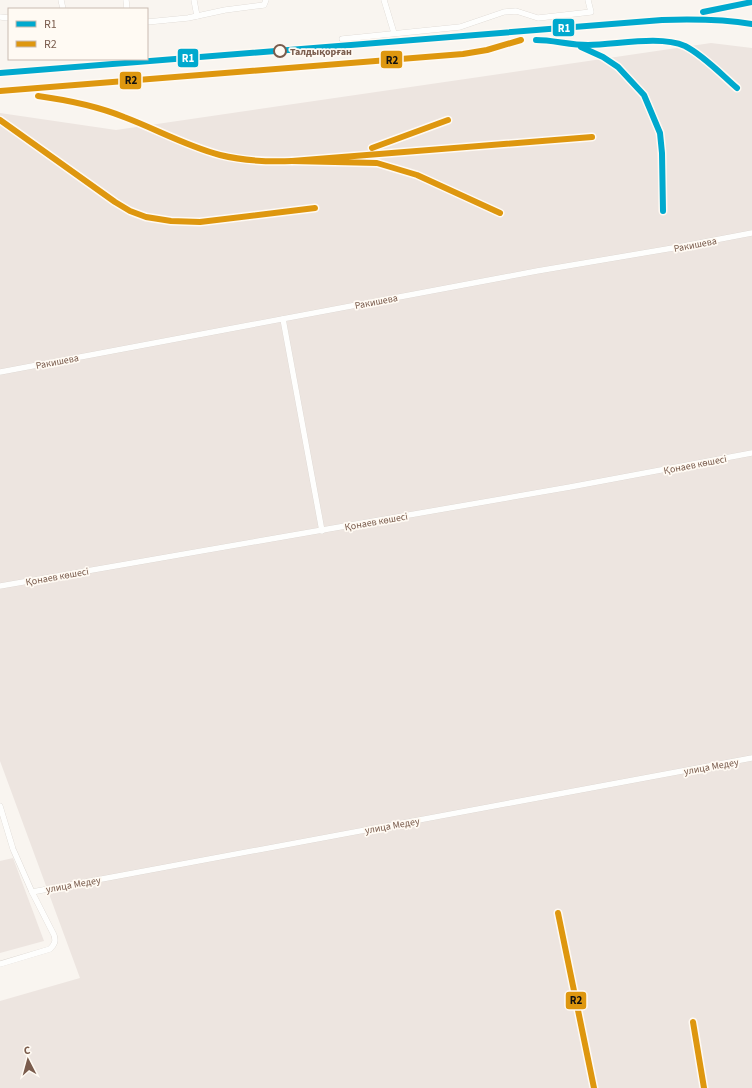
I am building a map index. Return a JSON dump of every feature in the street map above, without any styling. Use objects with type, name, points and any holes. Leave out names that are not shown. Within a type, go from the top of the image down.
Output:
[{"type":"street","points":[[194,0],[197,16]]},
{"type":"street","points":[[148,22],[188,18],[225,10],[264,5],[266,0]]},
{"type":"street","points":[[384,0],[394,33]]},
{"type":"street","points":[[342,39],[460,27],[504,12],[516,11],[538,18],[591,12],[588,0]]},
{"type":"street","name":"Ракишева","points":[[0,372],[537,271],[665,250],[752,233]]},
{"type":"street","points":[[283,319],[322,531]]},
{"type":"street","name":"Қонаев көшесі","points":[[0,586],[322,531],[752,453]]},
{"type":"street","name":"улица Медеу","points":[[32,892],[752,758]]},
{"type":"street","points":[[0,806],[13,849],[56,940],[54,946],[45,951],[0,964]]},
{"type":"shaded area","points":[[711,43],[752,48],[752,1088],[0,1088],[0,1001],[80,978],[0,761],[0,113],[116,130]]},
{"type":"shaded area","points":[[13,858],[44,941],[0,953],[0,861]]},
{"type":"transit line","name":"R1","points":[[703,12],[752,2]]},
{"type":"transit line","name":"R1","points":[[0,73],[662,20],[730,21],[752,24]]},
{"type":"transit line","name":"R2","points":[[0,91],[463,54],[487,50],[521,40]]},
{"type":"transit line","name":"R1","points":[[536,40],[588,45],[637,41],[663,41],[675,43],[685,46],[699,55],[737,88]]},
{"type":"transit line","name":"R1","points":[[581,47],[603,57],[618,67],[644,95],[660,133],[662,153],[663,211]]},
{"type":"transit line","name":"R2","points":[[38,96],[71,102],[114,113],[195,147],[220,155],[256,161],[292,161]]},
{"type":"transit line","name":"R2","points":[[0,120],[115,202],[130,211],[146,217],[171,221],[200,222],[315,208]]},
{"type":"transit line","name":"R2","points":[[372,148],[448,120]]},
{"type":"transit line","name":"R2","points":[[500,213],[417,175],[377,163],[292,161],[592,137]]},
{"type":"transit line","name":"R2","points":[[558,913],[594,1088]]},
{"type":"transit line","name":"R2","points":[[693,1022],[704,1088]]},
{"type":"place","name":"Талдықорған","points":[[280,51]]}]
